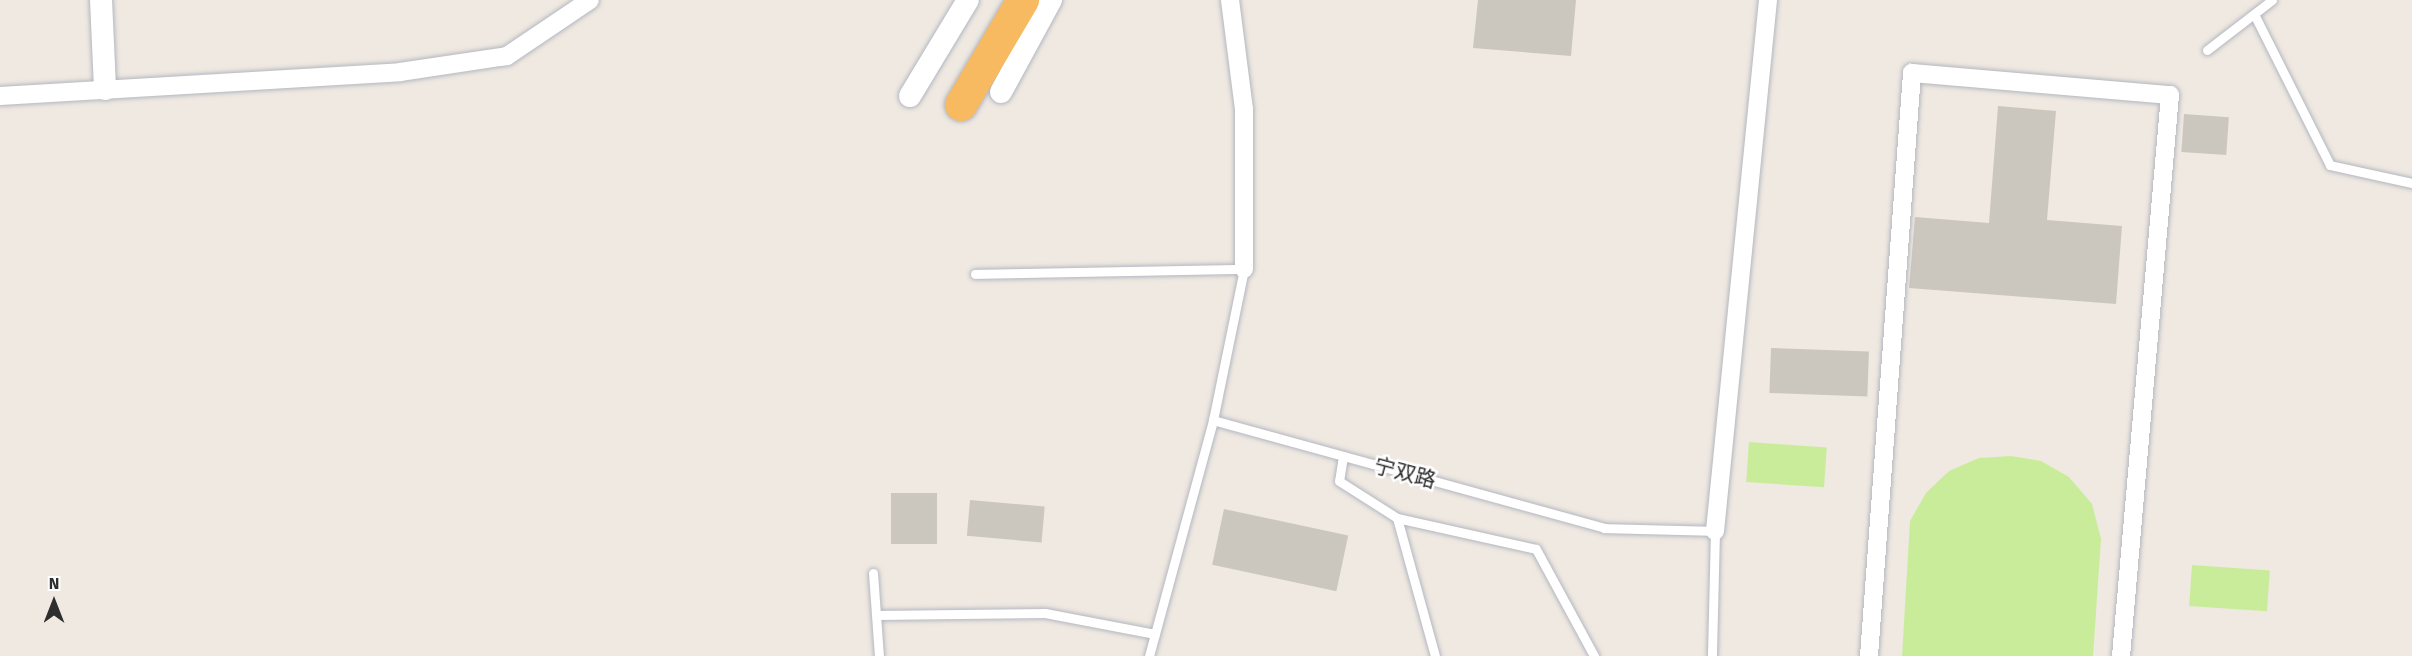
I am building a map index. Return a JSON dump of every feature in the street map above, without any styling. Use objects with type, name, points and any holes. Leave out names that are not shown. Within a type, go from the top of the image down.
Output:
[{"type":"highway","points":[[999,0],[952,99],[1023,0]]},
{"type":"street","points":[[101,0],[105,90]]},
{"type":"street","points":[[0,96],[400,72],[507,56],[590,0]]},
{"type":"street","points":[[910,96],[968,0]]},
{"type":"street","points":[[1001,92],[1051,0]]},
{"type":"street","points":[[1230,0],[1244,109],[1244,269]]},
{"type":"street","points":[[1715,531],[1768,0]]},
{"type":"street","points":[[1869,656],[1912,73],[2170,95],[2121,656]]},
{"type":"lane","points":[[2207,50],[2272,0]]},
{"type":"lane","points":[[2254,14],[2330,165],[2412,183]]},
{"type":"lane","points":[[975,274],[1244,269],[1213,420],[1149,656]]},
{"type":"lane","name":"宁双路","points":[[1213,420],[1604,528],[1715,531]]},
{"type":"lane","points":[[1344,456],[1339,481],[1397,518],[1536,549],[1594,656]]},
{"type":"lane","points":[[1397,518],[1435,656]]},
{"type":"lane","points":[[1712,656],[1715,531]]},
{"type":"lane","points":[[873,573],[879,656]]},
{"type":"lane","points":[[876,615],[1045,613],[1155,634]]},
{"type":"green space","points":[[1749,442],[1827,447],[1824,487],[1746,482]]},
{"type":"green space","points":[[2011,456],[2041,461],[2069,477],[2092,504],[2101,539],[2093,656],[1902,656],[1910,521],[1926,493],[1949,471],[1979,458]]},
{"type":"green space","points":[[2192,565],[2270,570],[2267,611],[2189,606]]},
{"type":"building","points":[[1478,0],[1576,0],[1571,56],[1473,48]]},
{"type":"building","points":[[1998,106],[2056,111],[2047,220],[2122,226],[2116,304],[1909,288],[1915,217],[1989,223]]},
{"type":"building","points":[[2184,114],[2229,117],[2226,155],[2181,152]]},
{"type":"building","points":[[1771,348],[1869,351],[1867,396],[1769,393]]},
{"type":"building","points":[[891,493],[937,493],[937,544],[891,544]]},
{"type":"building","points":[[970,500],[1045,507],[1042,542],[967,536]]},
{"type":"building","points":[[1224,509],[1348,535],[1336,591],[1212,565]]}]
